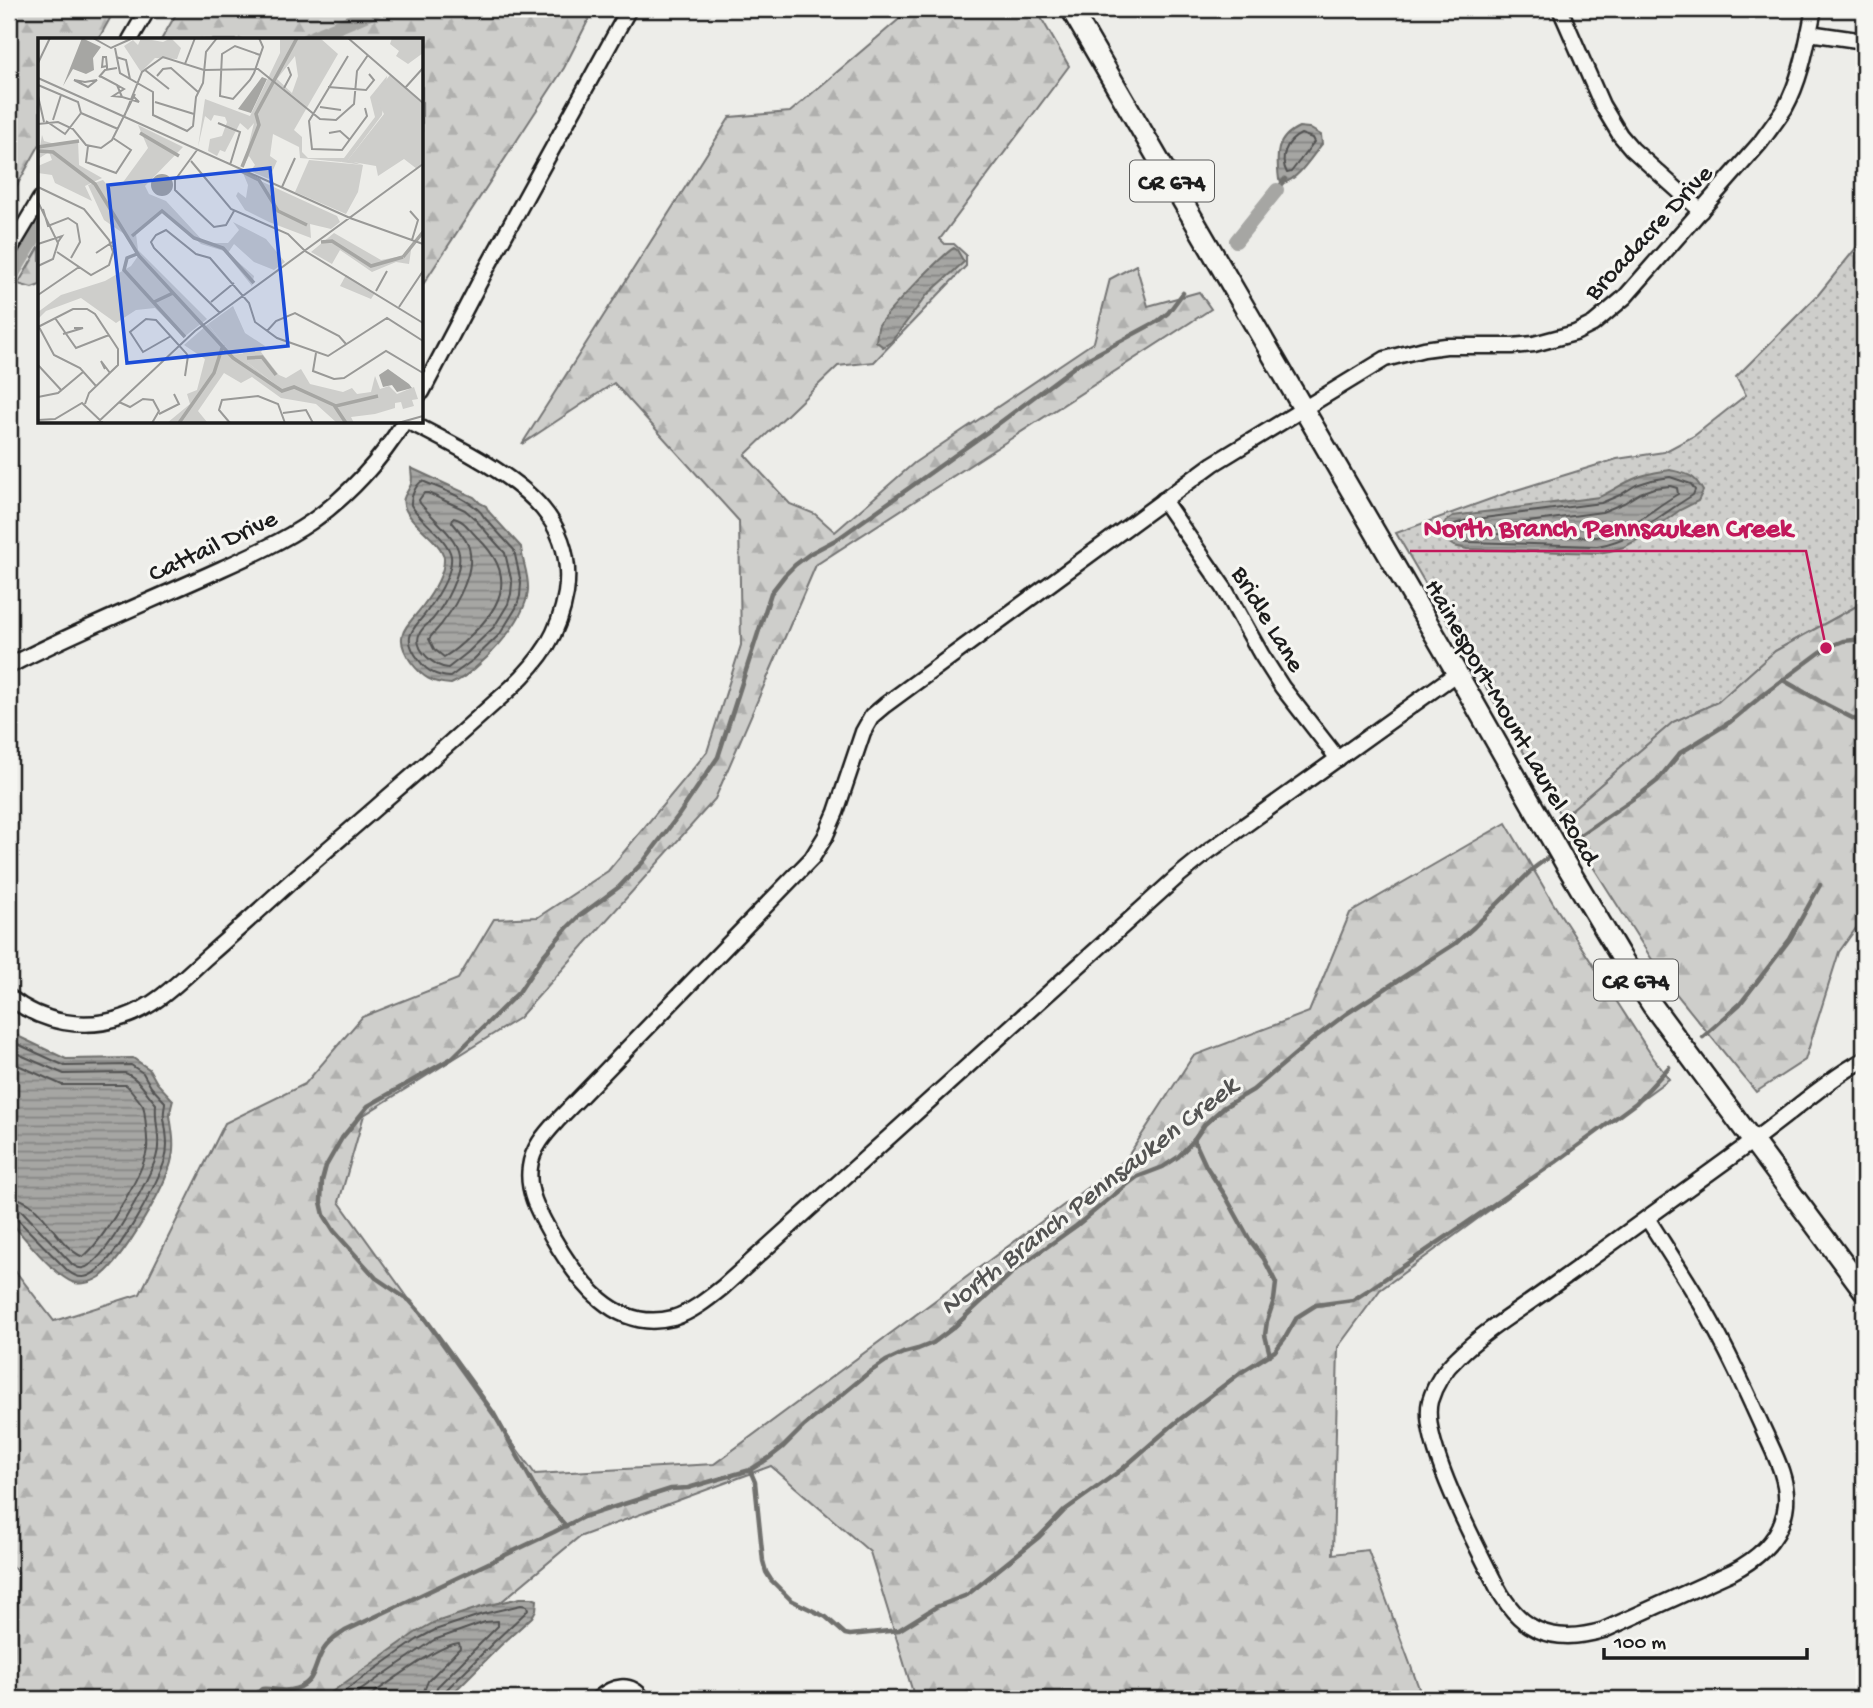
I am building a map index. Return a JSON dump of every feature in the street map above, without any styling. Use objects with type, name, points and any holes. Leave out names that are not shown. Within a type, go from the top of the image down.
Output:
[{"type":"main road","name":"Hainesport-Mount Laurel Road","points":[[1071,9],[1621,957],[1652,1005],[1864,1291]]},
{"type":"street","points":[[131,38],[148,9]]},
{"type":"street","points":[[424,388],[629,9]]},
{"type":"street","points":[[1560,9],[1602,105],[1620,135],[1701,211]]},
{"type":"street","name":"Broadacre Drive","points":[[1457,673],[1209,851],[1177,877],[707,1300],[673,1318],[639,1319],[606,1305],[567,1261],[538,1212],[529,1180],[530,1165],[544,1136],[812,858],[836,812],[863,732],[872,716],[1213,464],[1385,359],[1446,346],[1534,344],[1575,333],[1593,324],[1625,297],[1760,143],[1785,107],[1801,67],[1814,9]]},
{"type":"street","points":[[1809,33],[1864,41]]},
{"type":"street","points":[[9,251],[38,202]]},
{"type":"street","name":"Cattail Drive","points":[[9,666],[291,535],[351,488],[405,424]]},
{"type":"street","points":[[9,997],[33,1013],[71,1023],[108,1022],[144,1008],[226,941],[511,688],[541,657],[559,622],[567,585],[564,548],[557,531],[537,501],[510,478],[442,438],[410,424]]},
{"type":"street","name":"Bridle Lane","points":[[1163,500],[1224,588],[1282,687],[1338,759]]},
{"type":"street","points":[[1647,1218],[1702,1306],[1730,1358],[1781,1469],[1786,1504],[1774,1537],[1764,1551],[1749,1563],[1604,1630],[1587,1635],[1553,1636],[1539,1631],[1513,1612],[1495,1584],[1453,1495],[1432,1439],[1429,1404],[1435,1387],[1445,1372],[1473,1344],[1753,1141],[1839,1075],[1864,1060]]},
{"type":"street","points":[[598,1699],[614,1688],[623,1687],[632,1689],[643,1699]]},
{"type":"green space","points":[[9,9],[105,9],[113,13],[99,38],[38,38],[38,148],[9,200]]},
{"type":"green space","points":[[179,9],[594,9],[564,68],[424,283],[424,38],[162,38]]},
{"type":"green space","points":[[911,9],[1036,9],[1069,66],[940,239],[945,244],[954,244],[966,255],[966,266],[874,362],[838,366],[745,455],[790,504],[815,514],[835,532],[914,463],[1094,342],[1110,279],[1136,265],[1148,306],[1199,292],[1211,309],[816,565],[715,799],[519,1018],[364,1115],[339,1202],[535,1474],[714,1464],[1126,1159],[1193,1056],[1309,1012],[1350,913],[1506,823],[1553,903],[1669,1079],[1380,1290],[1338,1347],[1333,1554],[1368,1550],[1423,1699],[915,1699],[870,1552],[771,1466],[579,1537],[501,1602],[445,1699],[13,1699],[18,1572],[9,1564],[9,1263],[54,1321],[140,1294],[225,1123],[305,1084],[362,1017],[458,979],[494,919],[538,917],[608,871],[707,752],[741,645],[739,521],[614,383],[522,444],[730,117],[790,112]]},
{"type":"green space","points":[[1856,248],[1864,256],[1864,602],[1775,651],[1718,702],[1673,722],[1562,818],[1396,533],[1510,492],[1617,459],[1664,452],[1694,436],[1746,395],[1736,377],[1818,295]]},
{"type":"green space","points":[[38,249],[38,286],[32,288],[18,284]]},
{"type":"green space","points":[[1864,602],[1864,917],[1839,952],[1805,1060],[1756,1092],[1665,980],[1562,818],[1673,722],[1718,702],[1775,651]]},
{"type":"water","points":[[1299,127],[1309,128],[1321,135],[1322,144],[1299,173],[1283,183],[1279,180],[1277,163],[1281,142]]},
{"type":"water","points":[[954,248],[964,262],[927,295],[891,342],[883,347],[876,341],[879,325],[915,284]]},
{"type":"water","points":[[411,468],[474,497],[486,506],[521,547],[526,573],[528,590],[525,602],[510,630],[475,669],[451,684],[433,681],[424,676],[411,662],[402,645],[403,632],[433,590],[444,564],[438,545],[413,521],[404,504],[412,482]]},
{"type":"water","points":[[1670,470],[1686,474],[1697,481],[1703,491],[1698,501],[1624,547],[1598,553],[1467,549],[1454,546],[1442,538],[1443,525],[1453,516],[1599,497],[1640,476]]},
{"type":"water","points":[[9,1032],[66,1059],[133,1058],[149,1069],[157,1083],[173,1100],[170,1115],[173,1152],[162,1186],[120,1255],[100,1277],[88,1283],[67,1280],[40,1256],[9,1220]]},
{"type":"water","points":[[520,1598],[537,1600],[532,1617],[447,1699],[322,1699],[433,1623],[481,1607]]},
{"type":"waterway","points":[[312,38],[379,9]]},
{"type":"waterway","points":[[1277,190],[1285,179]]},
{"type":"waterway","points":[[1236,241],[1277,190]]},
{"type":"waterway","points":[[9,280],[38,232]]},
{"type":"waterway","points":[[566,1526],[541,1498],[493,1412],[425,1318],[410,1301],[376,1278],[334,1231],[324,1215],[321,1202],[326,1166],[342,1138],[368,1106],[452,1058],[519,992],[543,956],[567,928],[619,887],[643,862],[718,757],[771,593],[785,575],[811,553],[839,538],[1078,364],[1158,321],[1168,313],[1183,293]]},
{"type":"waterway","name":"North Branch Pennsauken Creek","points":[[1561,848],[1643,792],[1657,781],[1680,753],[1730,722],[1826,648],[1843,641],[1864,639]]},
{"type":"waterway","points":[[1783,680],[1864,724]]},
{"type":"waterway","name":"North Branch Pennsauken Creek","points":[[253,1699],[262,1689],[287,1690],[305,1684],[313,1674],[326,1646],[345,1631],[583,1517],[671,1489],[688,1488],[750,1470],[769,1458],[867,1374],[903,1353],[933,1343],[953,1328],[1016,1269],[1137,1177],[1163,1167],[1178,1157],[1205,1124],[1224,1107],[1253,1090],[1346,1014],[1456,943],[1534,868],[1554,853]]},
{"type":"waterway","points":[[1703,1037],[1740,1004],[1790,939],[1820,885]]},
{"type":"waterway","points":[[750,1470],[755,1482],[763,1561],[771,1580],[791,1600],[826,1617],[845,1634],[899,1630],[936,1607],[967,1595],[1039,1537],[1065,1510],[1121,1470],[1175,1423],[1240,1373],[1275,1351],[1297,1317],[1316,1305],[1353,1300],[1367,1291],[1556,1162],[1636,1103],[1669,1067]]},
{"type":"waterway","points":[[1194,1140],[1206,1166],[1276,1283],[1265,1335],[1270,1355]]},
{"type":"place","name":"North Branch Pennsauken Creek","points":[[1826,648]]}]
